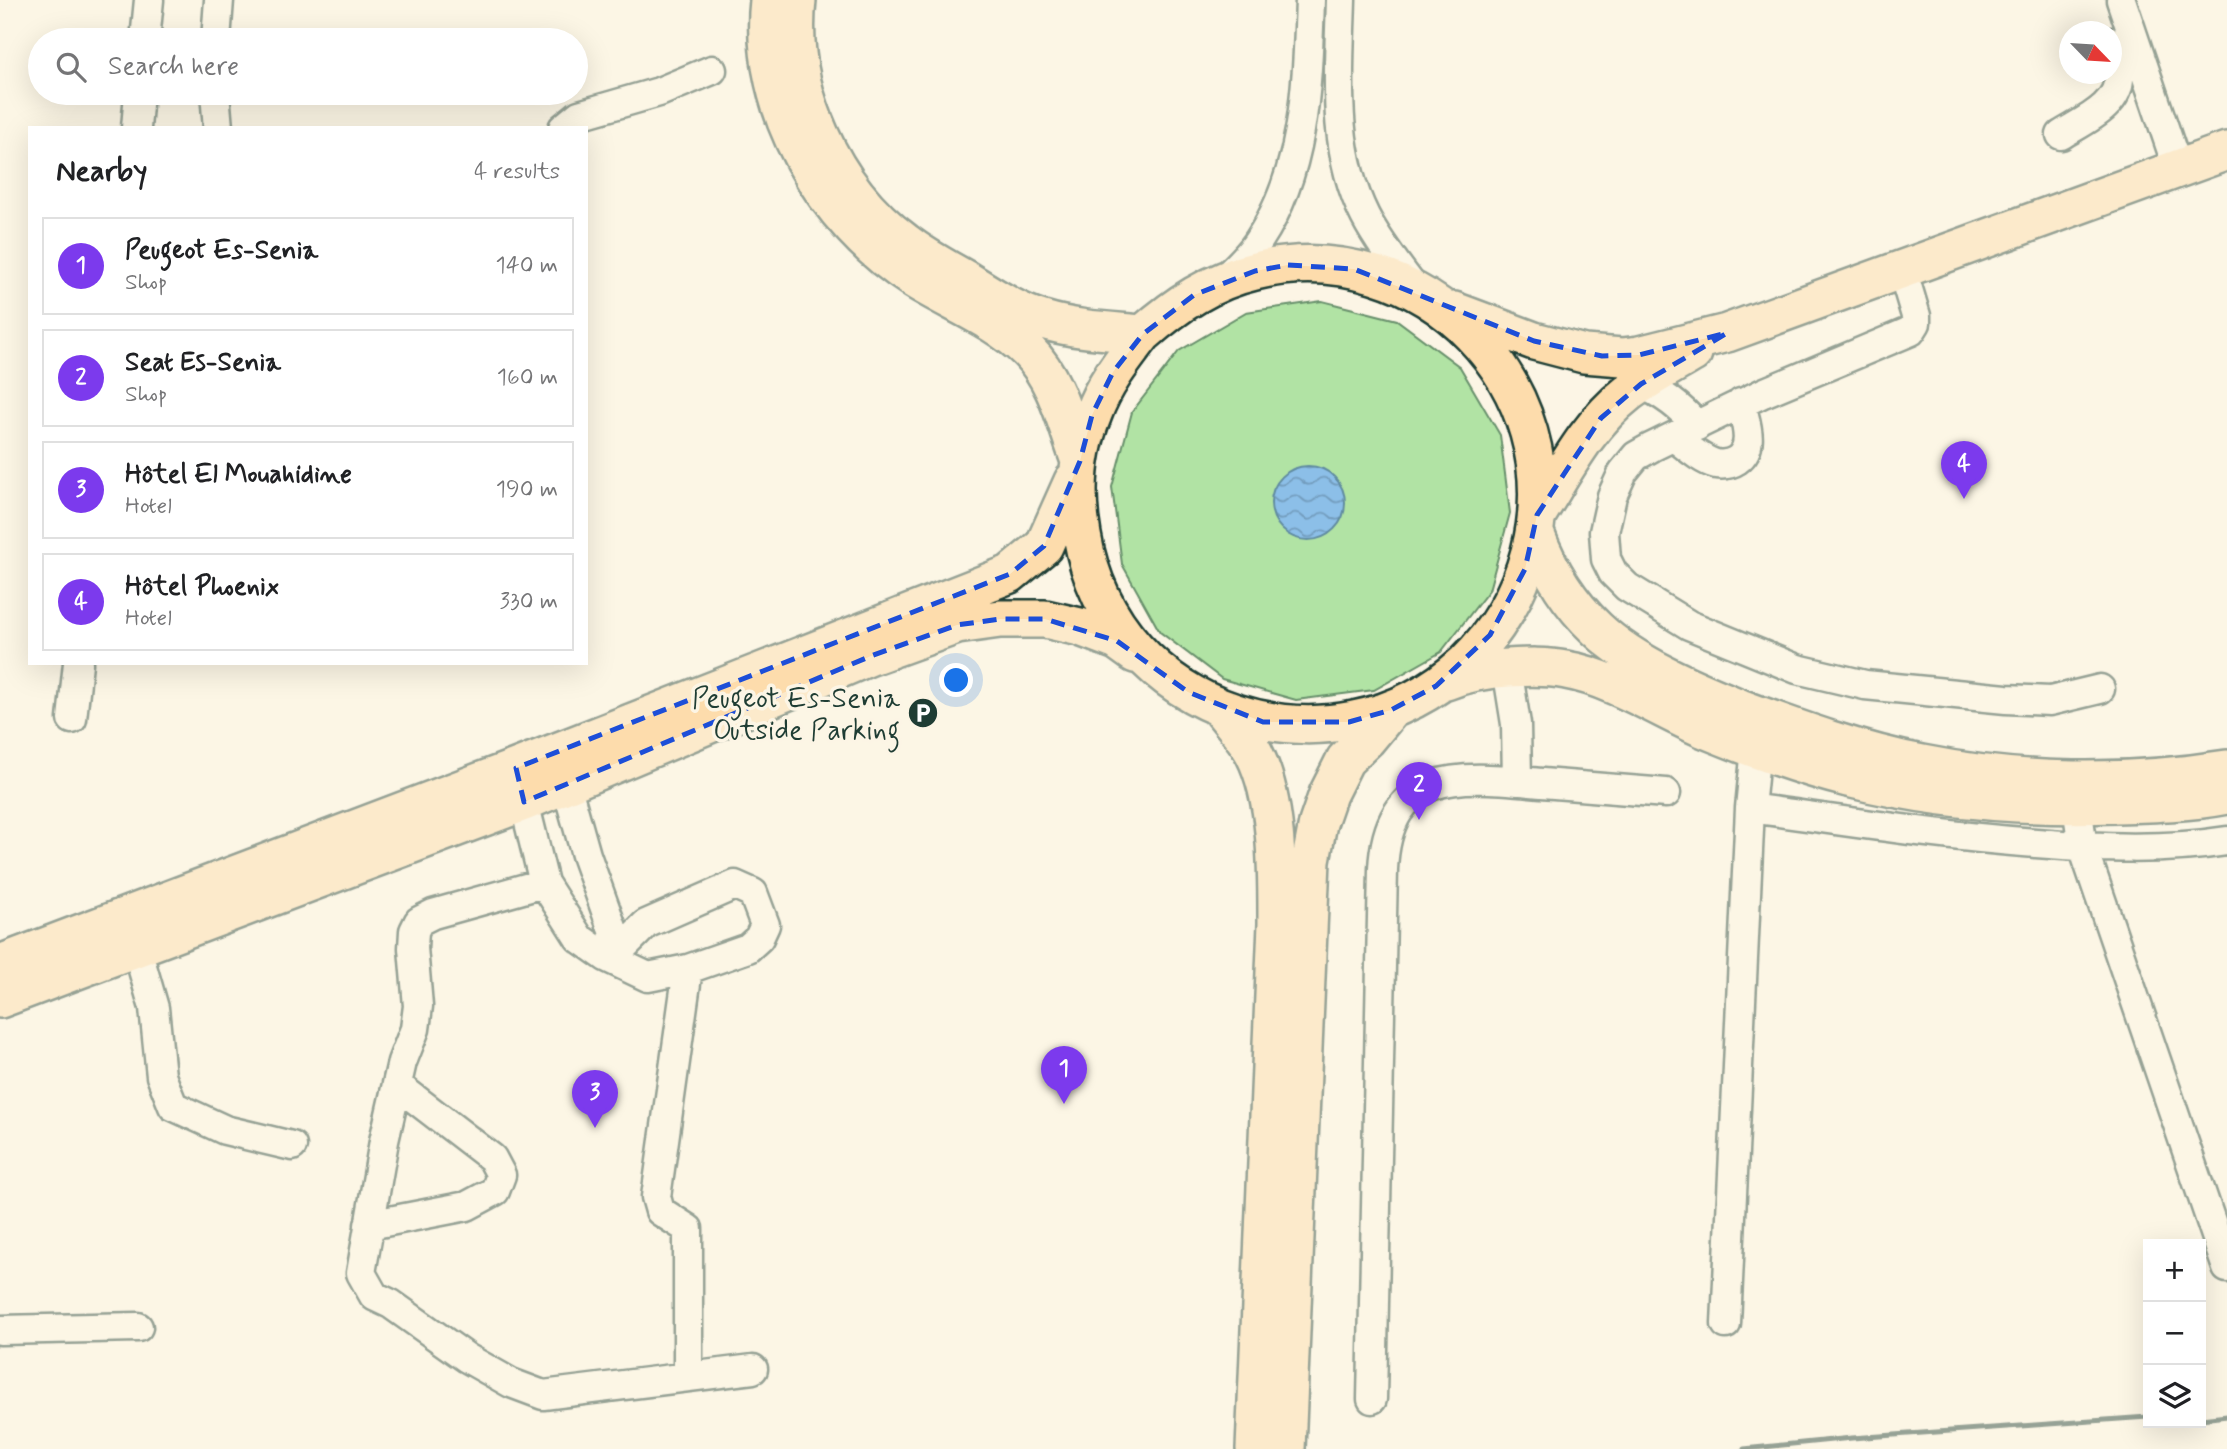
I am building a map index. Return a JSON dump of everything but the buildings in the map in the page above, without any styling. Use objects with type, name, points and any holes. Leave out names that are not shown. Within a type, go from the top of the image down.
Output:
[{"type":"main road","points":[[769,0],[770,50],[781,103],[797,146],[830,200],[862,240],[915,280],[1000,330],[1027,350],[1048,379],[1079,464],[1078,512],[1084,546],[1102,599],[1126,638],[1157,670]]},
{"type":"main road","points":[[797,0],[796,42],[801,75],[812,114],[837,166],[862,202],[878,219],[904,242],[1022,312],[1059,324],[1143,334]]},
{"type":"main road","points":[[0,964],[132,931],[520,785],[1010,574],[1044,546],[1057,521],[1079,464],[1092,415],[1113,372],[1143,334],[1167,313],[1194,295],[1223,281],[1277,267],[1322,265],[1354,269],[1387,278],[1429,299],[1534,341],[1602,356],[1639,355],[1727,332],[2227,151]]},
{"type":"main road","points":[[1429,299],[1467,329],[1490,354],[1514,393],[1533,447],[1537,481],[1536,524],[1525,569],[1510,604],[1490,635],[1465,663],[1436,686]]},
{"type":"main road","points":[[1727,332],[1641,384],[1601,418],[1583,440],[1536,524],[1545,558],[1565,594],[1598,631],[1659,670],[1707,694],[1814,734],[1922,764],[2008,777],[2082,780],[2227,769]]},
{"type":"main road","points":[[520,785],[566,784],[871,656],[957,625],[1000,619],[1045,619],[1080,627],[1117,641],[1188,692],[1222,710],[1263,722],[1306,726],[1349,722],[1391,710],[1458,676],[1507,668],[1547,668],[1579,673],[1756,748],[1880,786],[1978,801],[2077,806],[2170,803],[2227,795]]},
{"type":"main road","points":[[1222,710],[1254,753],[1269,797],[1276,855],[1270,1444]]},
{"type":"main road","points":[[1270,1444],[1311,860],[1318,823],[1328,794],[1345,760],[1391,710]]},
{"type":"main road","points":[[0,999],[132,931]]},
{"type":"street","points":[[146,28],[149,0]]},
{"type":"street","points":[[217,28],[219,0]]},
{"type":"street","points":[[1223,281],[1259,242],[1277,207],[1293,164],[1301,128],[1307,78],[1310,0]]},
{"type":"street","points":[[1341,0],[1339,114],[1342,150],[1352,185],[1366,218],[1429,299]]},
{"type":"street","points":[[2061,135],[2111,101],[2119,83],[2124,58],[2121,0]]},
{"type":"street","points":[[2124,58],[2178,169]]},
{"type":"street","points":[[565,126],[579,115],[659,92],[712,70]]},
{"type":"street","points":[[136,126],[138,105]]},
{"type":"street","points":[[216,105],[218,126]]},
{"type":"street","points":[[1902,269],[1916,316],[1916,323],[1911,331],[1741,403],[1636,456],[1623,472],[1612,496],[1604,533],[1606,559],[1613,573],[1627,587],[1689,625],[1797,669],[1840,681],[2020,700],[2063,699],[2100,689]]},
{"type":"street","points":[[1641,384],[1678,405],[1685,432],[1709,461],[1717,464],[1732,462],[1744,453],[1748,443],[1741,403]]},
{"type":"street","points":[[72,719],[78,665]]},
{"type":"street","points":[[1507,668],[1516,724],[1517,781]]},
{"type":"street","points":[[1726,1324],[1750,808],[1756,748]]},
{"type":"street","points":[[1372,1399],[1385,842],[1395,816],[1413,796],[1435,783],[1461,778],[1666,793]]},
{"type":"street","points":[[566,784],[613,953]]},
{"type":"street","points":[[520,785],[544,883],[579,938],[613,953],[648,977],[688,969],[748,948],[759,938],[765,925],[753,893],[735,885],[646,924],[613,953]]},
{"type":"street","points":[[1978,801],[1979,838]]},
{"type":"street","points":[[2170,803],[2179,846]]},
{"type":"street","points":[[2077,806],[2083,846],[2227,1268]]},
{"type":"street","points":[[1750,808],[1979,838],[2083,846],[2179,846],[2227,841]]},
{"type":"street","points":[[544,883],[433,914],[419,921],[414,930],[418,1006],[415,1029],[402,1062],[361,1273],[374,1296],[391,1304],[467,1358],[543,1395],[753,1369]]},
{"type":"street","points":[[132,931],[155,1008],[161,1076],[173,1106],[225,1130],[292,1146]]},
{"type":"street","points":[[688,969],[656,1198],[660,1211],[688,1229],[688,1371]]},
{"type":"street","points":[[369,1225],[467,1206],[495,1191],[501,1175],[492,1158],[397,1085]]},
{"type":"street","points":[[0,1330],[138,1327]]},
{"type":"highlighted area","points":[[1288,265],[1354,269],[1534,341],[1602,356],[1639,355],[1727,333],[1641,384],[1601,418],[1537,515],[1525,569],[1490,635],[1436,686],[1391,710],[1349,722],[1263,722],[1188,692],[1117,641],[1045,619],[1000,619],[957,625],[871,656],[524,802],[516,768],[1010,574],[1044,546],[1080,461],[1092,415],[1113,372],[1143,334],[1194,295],[1255,271]]},
{"type":"green space","points":[[1322,301],[1397,320],[1460,367],[1500,435],[1510,513],[1489,590],[1441,652],[1374,690],[1296,700],[1222,679],[1160,632],[1122,564],[1112,487],[1132,412],[1179,351],[1246,312]]},
{"type":"water","points":[[1308,466],[1322,469],[1334,477],[1342,489],[1345,503],[1342,517],[1334,529],[1322,537],[1308,540],[1294,537],[1282,529],[1274,517],[1271,503],[1274,489],[1282,477],[1294,469]]},
{"type":"railway","points":[[2206,1418],[2227,1416]]},
{"type":"railway","points":[[1744,1449],[1852,1438],[2143,1417]]},
{"type":"place","name":"Hôtel Phoenix","points":[[1964,499]]},
{"type":"place","name":"Peugeot Es-Senia Outside Parking","points":[[923,713]]},
{"type":"place","name":"Seat Es-Senia","points":[[1419,820]]},
{"type":"place","name":"Peugeot Es-Senia","points":[[1064,1104]]},
{"type":"place","name":"Hôtel El Mouahidine","points":[[595,1128]]}]
